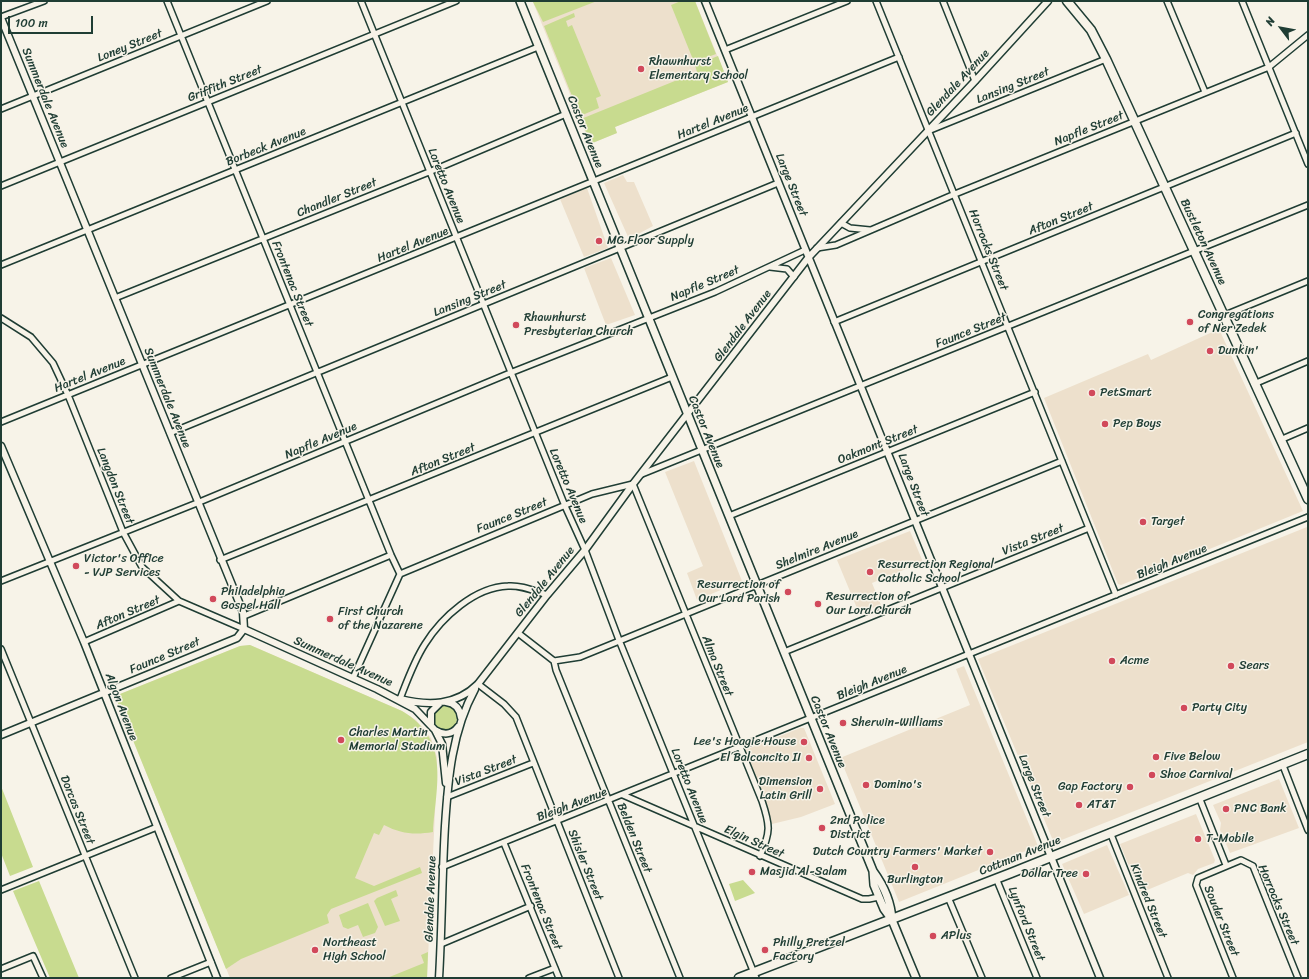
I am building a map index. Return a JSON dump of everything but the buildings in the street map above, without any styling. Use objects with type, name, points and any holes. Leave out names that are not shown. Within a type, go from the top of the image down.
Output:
[{"type":"main road","name":"Castor Avenue","points":[[520,1],[873,871],[882,882],[891,906],[892,920]]},
{"type":"main road","name":"Bustleton Avenue","points":[[1067,1],[1090,30],[1106,59],[1164,188],[1225,315],[1254,384],[1307,496]]},
{"type":"main road","name":"Cottman Avenue","points":[[739,978],[755,975],[1110,832],[1199,798],[1282,763],[1308,754]]},
{"type":"main road","name":"Castor Avenue","points":[[873,871],[874,885],[884,909],[892,920],[916,978]]},
{"type":"street","points":[[1,18],[44,1]]},
{"type":"street","name":"Frontenac Street","points":[[167,1],[289,304],[318,371],[345,442],[400,574]]},
{"type":"street","name":"Loney Street","points":[[1,109],[267,1]]},
{"type":"street","name":"Loretto Avenue","points":[[361,1],[510,373],[564,506],[584,550],[673,775],[755,975]]},
{"type":"street","name":"Griffith Street","points":[[1,186],[456,1]]},
{"type":"street","name":"Large Street","points":[[705,1],[860,388],[888,452],[1100,978]]},
{"type":"street","points":[[725,50],[847,1]]},
{"type":"street","name":"Horrocks Street","points":[[876,1],[1116,595]]},
{"type":"street","points":[[943,1],[975,81]]},
{"type":"street","name":"Glendale Avenue","points":[[447,797],[444,750],[430,722],[430,714],[433,708],[464,695],[478,684],[584,550],[633,484],[688,415],[808,258],[975,81],[1048,1]]},
{"type":"street","points":[[1168,1],[1206,92]]},
{"type":"street","points":[[1242,1],[1308,164]]},
{"type":"street","name":"Summerdale Avenue","points":[[1,18],[244,616],[244,630],[400,699],[418,704],[442,703]]},
{"type":"street","name":"Napfle Street","points":[[817,248],[836,245],[955,194],[1269,67],[1308,35]]},
{"type":"street","name":"Borbeck Avenue","points":[[1,266],[538,47]]},
{"type":"street","name":"Hartel Avenue","points":[[1,422],[899,57]]},
{"type":"street","name":"Lansing Street","points":[[928,131],[1106,59]]},
{"type":"street","name":"Chandler Street","points":[[115,298],[429,172],[566,114]]},
{"type":"street","name":"Afton Street","points":[[834,322],[1296,133]]},
{"type":"street","name":"Lansing Street","points":[[170,433],[778,183]]},
{"type":"street","name":"Faunce Street","points":[[642,474],[860,388],[1308,205]]},
{"type":"street","name":"Napfle Street","points":[[841,223],[850,228],[871,230]]},
{"type":"street","name":"Napfle Street","points":[[648,318],[769,267],[805,250]]},
{"type":"street","points":[[769,267],[786,269],[794,277]]},
{"type":"street","points":[[1225,315],[1308,281]]},
{"type":"street","name":"Langdon Street","points":[[1,318],[30,337],[42,349],[52,363],[68,395],[123,532],[142,567],[179,601],[244,630]]},
{"type":"street","name":"Napfle Avenue","points":[[1,581],[198,503],[510,373],[648,318]]},
{"type":"street","points":[[1254,384],[1308,361]]},
{"type":"street","name":"Afton Street","points":[[220,560],[672,377]]},
{"type":"street","name":"Oakmont Street","points":[[729,516],[1034,392]]},
{"type":"street","points":[[1280,440],[1308,428]]},
{"type":"street","name":"Algon Avenue","points":[[1,446],[84,642],[217,978]]},
{"type":"street","name":"Shelmire Avenue","points":[[554,661],[580,657],[1062,461]]},
{"type":"street","name":"Faunce Street","points":[[400,574],[592,494],[633,484]]},
{"type":"street","name":"Alma Street","points":[[633,484],[760,794],[768,821],[769,832],[760,856]]},
{"type":"street","name":"Bleigh Avenue","points":[[442,867],[609,801],[1308,517]]},
{"type":"street","name":"Vista Street","points":[[784,652],[1089,528]]},
{"type":"street","points":[[244,616],[391,555]]},
{"type":"street","points":[[353,678],[400,574]]},
{"type":"street","points":[[400,699],[415,661],[425,644],[446,619],[474,597],[494,589],[508,586],[524,587],[547,595]]},
{"type":"street","name":"Afton Street","points":[[84,642],[179,601]]},
{"type":"street","name":"Faunce Street","points":[[1,735],[30,722],[104,694],[237,638],[244,630]]},
{"type":"street","points":[[518,633],[554,661]]},
{"type":"street","name":"Dorcas Street","points":[[1,649],[135,978]]},
{"type":"street","name":"Belden Street","points":[[554,661],[556,670],[680,978]]},
{"type":"street","name":"Glendale Avenue","points":[[439,978],[442,867],[447,797],[453,750],[460,724],[478,684]]},
{"type":"street","name":"Shisler Street","points":[[478,684],[511,711],[516,717],[556,822],[619,978]]},
{"type":"street","name":"Summerdale Avenue","points":[[400,699],[421,714],[434,729]]},
{"type":"street","points":[[434,729],[440,733],[448,734],[454,732],[460,724],[461,714],[457,708],[450,703],[442,703]]},
{"type":"street","name":"Vista Street","points":[[447,797],[533,763]]},
{"type":"street","points":[[1282,763],[1308,830]]},
{"type":"street","name":"Elgin Street","points":[[623,795],[760,856],[862,899],[879,897]]},
{"type":"street","points":[[1199,798],[1226,865]]},
{"type":"street","points":[[1,890],[157,827]]},
{"type":"street","name":"Kindred Street","points":[[1110,832],[1168,978]]},
{"type":"street","name":"Frontenac Street","points":[[504,843],[560,978]]},
{"type":"street","name":"Horrocks Street","points":[[1226,865],[1241,860],[1252,866],[1298,978]]},
{"type":"street","name":"Souder Street","points":[[1226,865],[1198,878],[1196,885],[1233,978]]},
{"type":"street","name":"Lynford Street","points":[[996,878],[1037,978]]},
{"type":"street","points":[[948,897],[982,978]]},
{"type":"street","points":[[441,944],[531,906]]},
{"type":"street","points":[[1,969],[34,956],[42,978]]},
{"type":"street","points":[[172,978],[211,962]]},
{"type":"street","points":[[529,978],[555,968]]},
{"type":"shaded area","name":"Rhawnhurst Elementary School","points":[[695,1],[728,82],[615,127],[617,133],[590,144],[533,2]]},
{"type":"shaded area","points":[[623,175],[627,182],[634,182],[653,226],[629,239],[604,183]]},
{"type":"shaded area","points":[[587,188],[608,248],[584,257],[560,199]]},
{"type":"shaded area","points":[[611,258],[635,315],[606,325],[584,268]]},
{"type":"shaded area","points":[[1219,329],[1303,511],[1121,585],[1118,584],[1044,398],[1148,354],[1151,360]]},
{"type":"shaded area","points":[[694,461],[742,581],[697,600],[687,573],[703,566],[665,472]]},
{"type":"shaded area","points":[[1307,527],[1308,742],[1054,843],[978,659]]},
{"type":"shaded area","name":"Resurrection Regional Catholic School","points":[[910,531],[923,562],[872,583],[881,605],[859,613],[837,560]]},
{"type":"shaded area","points":[[250,645],[402,711],[416,720],[431,738],[437,757],[437,771],[427,978],[230,978],[115,696],[240,646]]},
{"type":"shaded area","points":[[964,666],[1038,846],[899,902],[840,758],[970,705],[956,669]]},
{"type":"shaded area","points":[[800,728],[804,728],[835,804],[801,817],[772,824],[745,750]]},
{"type":"shaded area","points":[[1279,779],[1299,828],[1230,853],[1220,830],[1221,823],[1213,805]]},
{"type":"shaded area","points":[[1196,814],[1215,860],[1214,863],[1198,869],[1193,875],[1188,873],[1140,893],[1120,844]]},
{"type":"shaded area","points":[[1107,845],[1129,895],[1084,914],[1062,864]]},
{"type":"green space","points":[[597,1],[543,22],[533,2]]},
{"type":"green space","points":[[681,1],[695,1],[716,54],[694,62],[671,5]]},
{"type":"green space","points":[[574,13],[575,17],[566,21],[568,27],[572,25],[601,96],[596,98],[599,108],[580,116],[544,26]]},
{"type":"green space","points":[[718,56],[728,82],[615,127],[617,133],[590,144],[581,119],[697,72],[695,65]]},
{"type":"green space","points":[[250,645],[402,711],[418,723],[428,735],[434,749],[437,764],[436,797],[433,832],[408,833],[384,825],[379,835],[374,833],[355,878],[374,886],[420,867],[422,873],[331,909],[327,915],[329,923],[241,959],[226,969],[115,696],[240,646]]},
{"type":"green space","points":[[445,706],[453,710],[457,718],[453,726],[445,730],[437,726],[433,718],[437,710]]},
{"type":"green space","points":[[1,786],[33,867],[10,876],[1,853]]},
{"type":"green space","points":[[743,880],[755,893],[735,901],[729,884]]},
{"type":"green space","points":[[39,881],[79,978],[50,978],[13,891]]},
{"type":"green space","points":[[396,890],[398,896],[391,899],[400,921],[385,926],[374,901],[377,898]]},
{"type":"green space","points":[[368,903],[378,927],[375,933],[363,937],[358,925],[348,929],[343,927],[339,915]]},
{"type":"green space","points":[[428,952],[427,978],[387,978],[424,963],[421,955]]},
{"type":"place","name":"Rhawnhurst Elementary School","points":[[641,69]]},
{"type":"place","name":"MG Floor Supply","points":[[599,241]]},
{"type":"place","name":"Congregations of Ner Zedek","points":[[1190,322]]},
{"type":"place","name":"Rhawnhurst Presbyterian Church","points":[[516,325]]},
{"type":"place","name":"Dunkin'","points":[[1210,351]]},
{"type":"place","name":"PetSmart","points":[[1092,393]]},
{"type":"place","name":"Pep Boys","points":[[1105,424]]},
{"type":"place","name":"Target","points":[[1143,522]]},
{"type":"place","name":"Victor's Office - VJP Services","points":[[76,566]]},
{"type":"place","name":"Resurrection Regional Catholic School","points":[[870,572]]},
{"type":"place","name":"Resurrection of Our Lord Parish","points":[[788,592]]},
{"type":"place","name":"Philadelphia Gospel Hall","points":[[213,599]]},
{"type":"place","name":"Resurrection of Our Lord Church","points":[[818,604]]},
{"type":"place","name":"First Church of the Nazarene","points":[[330,619]]},
{"type":"place","name":"Acme","points":[[1112,661]]},
{"type":"place","name":"Sears","points":[[1231,666]]},
{"type":"place","name":"Party City","points":[[1184,708]]},
{"type":"place","name":"Sherwin-Williams","points":[[843,723]]},
{"type":"place","name":"Charles Martin Memorial Stadium","points":[[341,740]]},
{"type":"place","name":"Lee's Hoagie House","points":[[804,742]]},
{"type":"place","name":"Five Below","points":[[1156,757]]},
{"type":"place","name":"El Balconcito II","points":[[809,758]]},
{"type":"place","name":"Shoe Carnival","points":[[1152,775]]},
{"type":"place","name":"Domino's","points":[[866,785]]},
{"type":"place","name":"Gap Factory","points":[[1130,787]]},
{"type":"place","name":"Dimension Latin Grill","points":[[820,789]]},
{"type":"place","name":"AT&T","points":[[1079,805]]},
{"type":"place","name":"PNC Bank","points":[[1226,809]]},
{"type":"place","name":"2nd Police District","points":[[822,828]]},
{"type":"place","name":"T-Mobile","points":[[1198,839]]},
{"type":"place","name":"Dutch Country Farmers' Market","points":[[990,852]]},
{"type":"place","name":"Burlington","points":[[915,867]]},
{"type":"place","name":"Masjid Al-Salam","points":[[752,872]]},
{"type":"place","name":"Dollar Tree","points":[[1086,874]]},
{"type":"place","name":"APlus","points":[[933,936]]},
{"type":"place","name":"Northeast High School","points":[[315,950]]},
{"type":"place","name":"Philly Pretzel Factory","points":[[765,950]]}]
